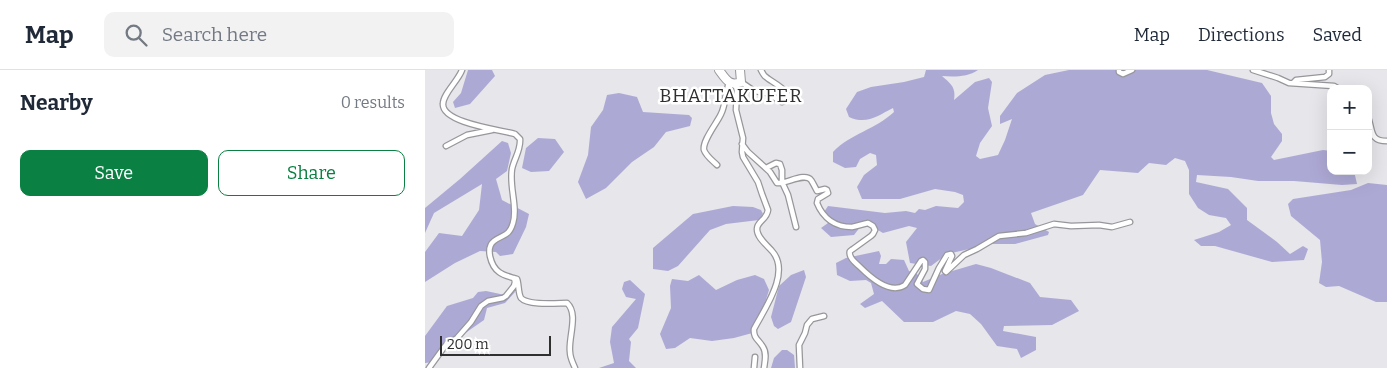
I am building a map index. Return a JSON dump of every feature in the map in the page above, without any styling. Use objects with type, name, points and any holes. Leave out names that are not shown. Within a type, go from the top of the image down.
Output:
[{"type":"highway","points":[[719,70],[731,84],[741,82],[740,70]]},
{"type":"street","points":[[462,70],[445,98],[444,109],[452,117],[461,121],[515,134],[520,139],[520,148],[512,168],[513,224],[507,235],[490,245],[489,256],[494,267],[499,272],[518,281],[523,299],[531,302],[567,303],[570,305],[573,318],[570,352],[575,368]]},
{"type":"street","points":[[741,82],[754,91],[767,93],[782,102],[786,100],[788,98],[787,93],[765,77],[761,70]]},
{"type":"street","points":[[1119,70],[1123,74],[1132,70]]},
{"type":"street","points":[[1253,70],[1293,84],[1305,83],[1327,86]]},
{"type":"street","points":[[1293,84],[1296,80],[1325,76],[1329,74],[1329,70]]},
{"type":"street","points":[[717,165],[704,151],[704,147],[722,113],[725,94],[731,84],[736,86],[737,90],[736,110],[742,132],[743,157],[758,182],[768,210],[765,218],[757,227],[758,235],[775,255],[779,265],[779,276],[776,286],[754,329],[755,337],[763,346],[765,352],[764,368]]},
{"type":"street","points":[[446,146],[467,135],[495,129]]},
{"type":"street","points":[[1371,130],[1376,139],[1387,141]]},
{"type":"street","points":[[742,144],[770,172],[777,184],[807,177],[811,179],[817,191],[827,190],[827,193],[818,199],[817,203],[830,221],[844,226],[854,227],[868,223],[873,226],[875,230],[873,234],[850,251],[849,254],[868,274],[881,283],[893,288],[905,285],[923,260],[925,266],[917,284],[923,289],[929,290],[947,255],[951,254],[952,256],[946,272],[964,255],[999,236],[1025,234],[1054,224],[1071,226],[1099,225],[1112,228],[1130,222]]},
{"type":"street","points":[[766,168],[776,163],[779,163],[782,168],[783,184],[796,227]]},
{"type":"street","points":[[429,368],[445,346],[457,338],[471,322],[481,306],[506,296],[514,286],[514,278]]},
{"type":"street","points":[[800,368],[799,345],[807,325],[812,319],[824,316]]},
{"type":"street","points":[[754,368],[755,357]]},
{"type":"shaded area","points":[[468,70],[492,70],[495,76],[470,104],[455,108],[453,102],[461,93]]},
{"type":"shaded area","points":[[926,70],[978,70],[965,75],[942,76],[952,86],[954,100],[975,82],[989,78],[992,82],[988,108],[992,126],[980,143],[976,156],[980,159],[998,155],[1012,119],[1000,124],[1000,116],[1017,93],[1045,75],[1069,70],[1207,70],[1262,83],[1271,96],[1271,113],[1274,124],[1282,134],[1282,141],[1271,157],[1274,160],[1327,150],[1327,175],[1355,175],[1357,184],[1258,181],[1197,175],[1196,182],[1228,189],[1247,208],[1247,220],[1290,254],[1303,246],[1308,249],[1304,260],[1272,262],[1215,246],[1201,246],[1194,240],[1219,232],[1231,225],[1226,218],[1209,215],[1198,208],[1189,194],[1189,170],[1185,161],[1175,158],[1166,165],[1149,163],[1138,173],[1100,170],[1083,195],[1031,213],[1035,224],[1049,232],[1048,235],[1015,244],[992,244],[947,254],[931,266],[910,263],[906,242],[917,228],[909,226],[883,233],[864,222],[854,235],[831,237],[821,228],[828,223],[824,212],[828,206],[885,213],[906,211],[915,213],[919,209],[925,210],[936,206],[958,208],[964,202],[963,195],[935,189],[900,199],[862,199],[857,187],[864,175],[877,165],[876,155],[870,153],[860,159],[856,167],[845,168],[833,162],[833,152],[840,146],[894,112],[893,108],[867,120],[849,117],[846,109],[857,92],[871,87],[924,77]]},
{"type":"shaded area","points":[[619,93],[637,97],[643,112],[689,115],[692,118],[690,126],[666,132],[654,147],[632,162],[606,188],[586,199],[578,182],[588,155],[591,127],[603,110],[607,95]]},
{"type":"shaded area","points":[[538,138],[555,139],[564,152],[549,171],[531,172],[522,168],[526,148]]},
{"type":"shaded area","points":[[502,141],[508,143],[511,153],[507,171],[496,179],[502,200],[529,214],[526,227],[513,254],[500,256],[496,252],[480,251],[455,263],[425,282],[425,252],[439,233],[462,236],[479,210],[482,184],[434,213],[425,233],[425,208]]},
{"type":"shaded area","points":[[1368,183],[1387,185],[1387,302],[1376,302],[1339,286],[1326,287],[1319,283],[1322,262],[1320,240],[1291,216],[1288,204],[1293,199],[1351,190]]},
{"type":"shaded area","points":[[733,206],[753,207],[761,210],[763,214],[759,220],[726,224],[710,230],[678,266],[668,271],[653,269],[653,248],[693,214]]},
{"type":"shaded area","points":[[879,251],[881,256],[879,264],[886,264],[891,259],[904,260],[909,271],[917,274],[923,282],[976,264],[1030,283],[1040,297],[1071,300],[1079,311],[1052,325],[1004,326],[1003,331],[1036,337],[1036,350],[1021,358],[1017,349],[997,346],[981,324],[970,314],[956,311],[933,322],[904,322],[882,301],[865,308],[860,304],[874,294],[871,283],[866,280],[850,281],[837,275],[836,263],[846,258]]},
{"type":"shaded area","points":[[804,270],[806,277],[791,322],[778,329],[774,326],[771,317],[779,286],[791,275]]},
{"type":"shaded area","points":[[699,275],[716,290],[737,280],[755,275],[764,279],[769,290],[756,332],[712,341],[690,338],[675,348],[666,349],[660,334],[671,308],[670,286],[672,279],[688,281]]},
{"type":"shaded area","points":[[630,280],[645,294],[638,328],[629,339],[631,342],[629,361],[636,368],[599,368],[614,363],[610,342],[612,327],[636,299],[626,297],[622,289],[624,282]]},
{"type":"shaded area","points":[[514,286],[515,292],[505,303],[487,308],[484,320],[451,343],[434,362],[425,363],[425,336],[447,306],[473,298],[478,292],[486,291],[505,295]]},
{"type":"shaded area","points":[[782,350],[787,350],[794,355],[795,368],[771,368],[774,358]]},
{"type":"district","name":"BHATTAKUFER","points":[[731,95]]}]
